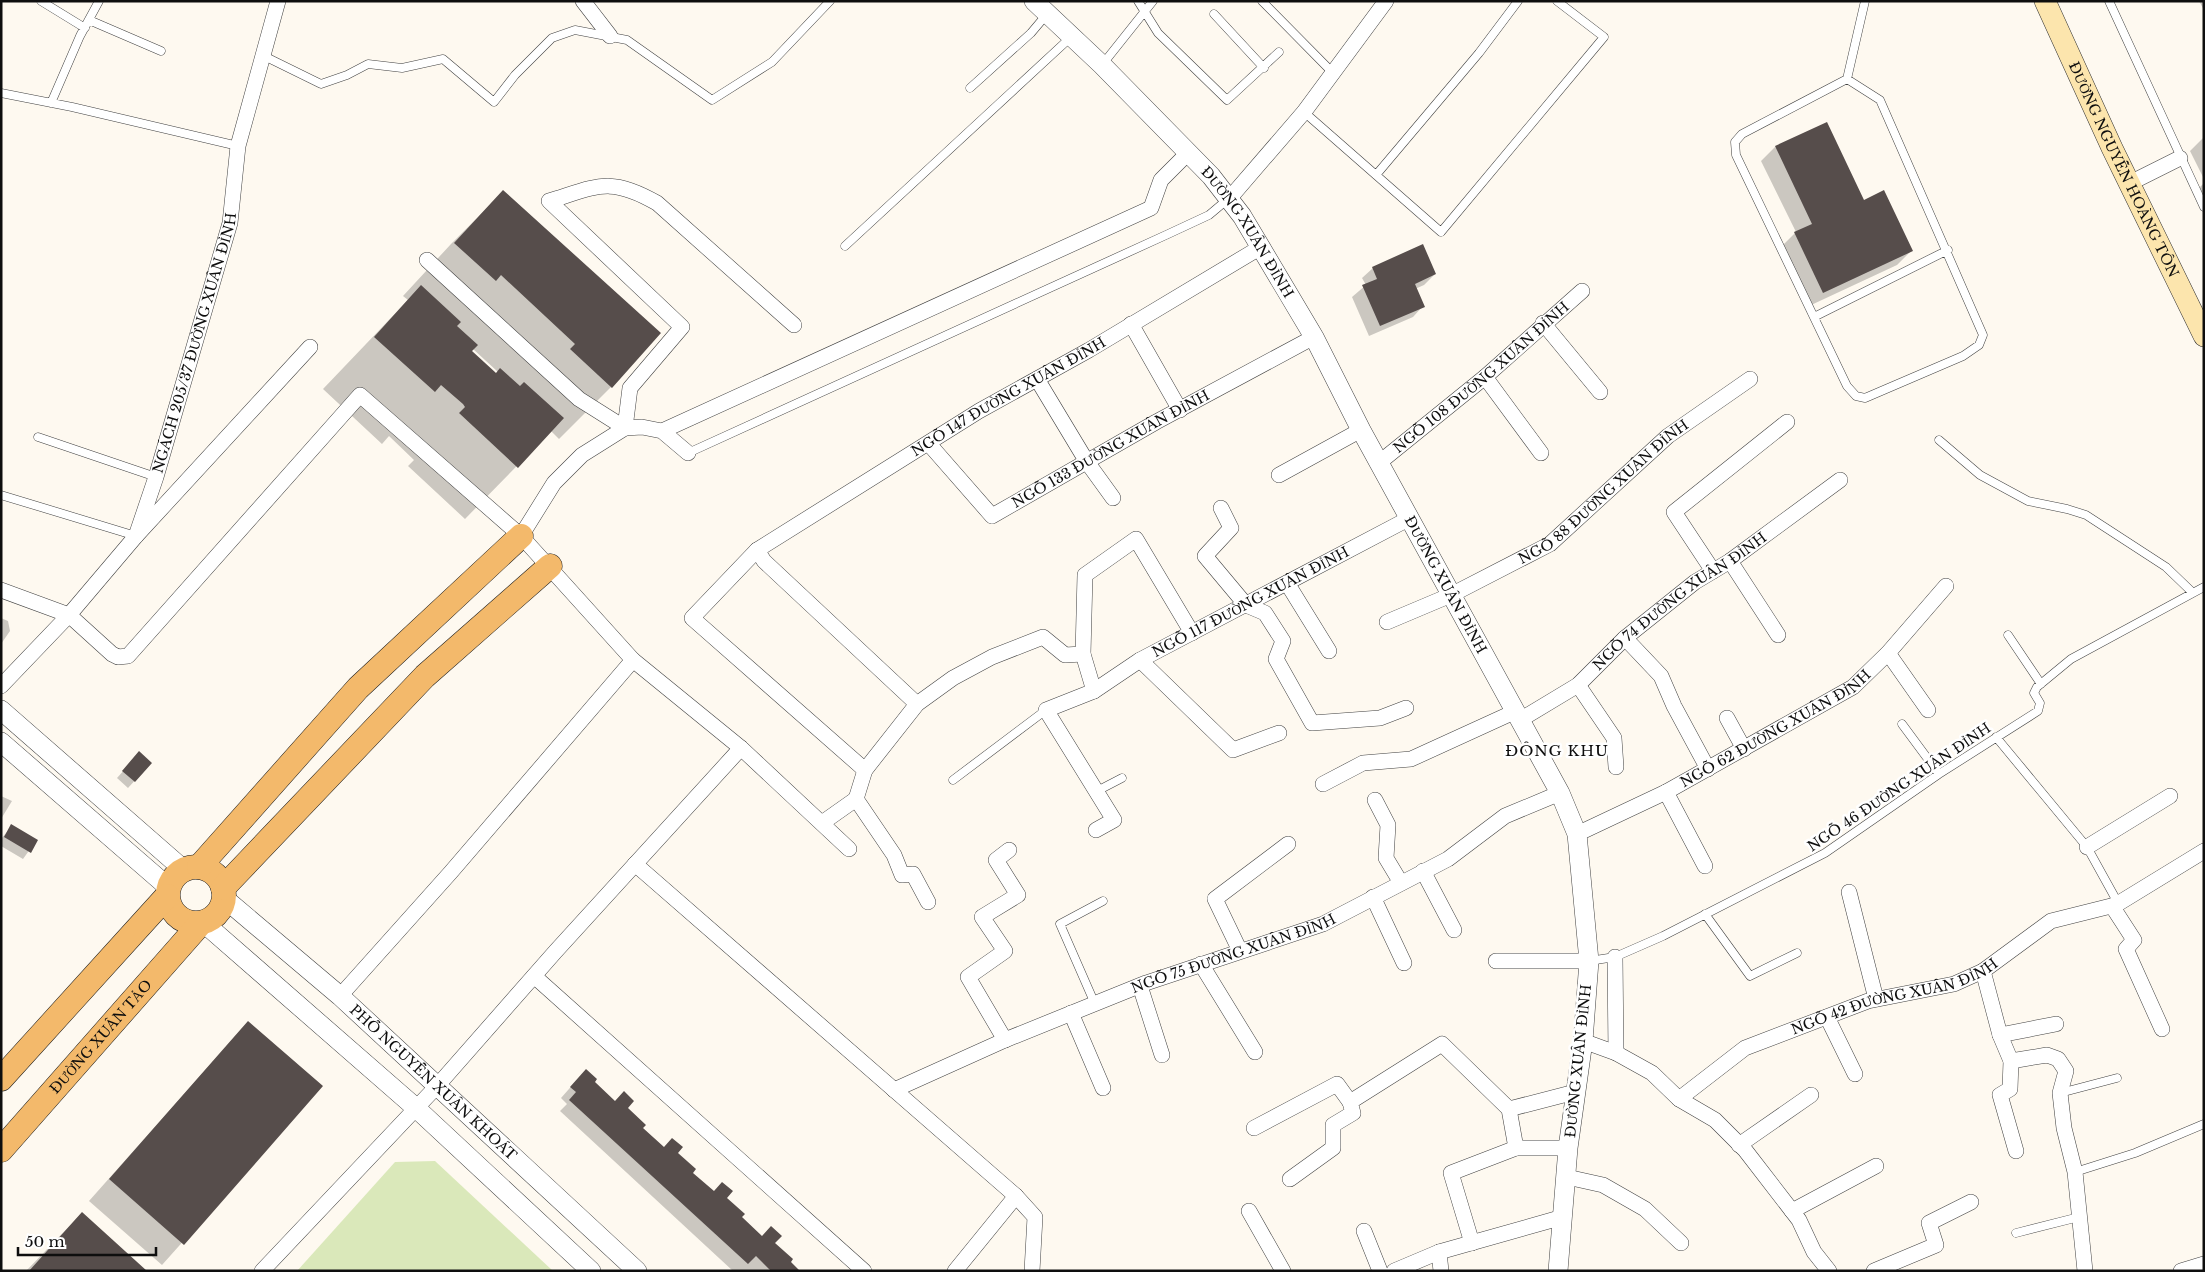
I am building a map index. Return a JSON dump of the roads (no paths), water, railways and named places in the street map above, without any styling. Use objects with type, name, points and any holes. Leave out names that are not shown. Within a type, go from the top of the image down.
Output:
[{"type":"main road","name":"ĐƯỜNG NGUYỄN HOÀNG TÔN","points":[[2046,1],[2130,183],[2204,336]]},
{"type":"main road","points":[[1,1079],[180,880],[358,688],[521,536]]},
{"type":"main road","points":[[180,880],[174,914],[190,924],[202,923],[217,915],[224,893],[425,676],[550,566]]},
{"type":"main road","points":[[180,880],[214,873],[224,893]]},
{"type":"main road","name":"ĐƯỜNG XUÂN TẢO","points":[[1,1150],[202,923]]},
{"type":"street","name":"NGÁCH 205/37 ĐƯỜNG XUÂN ĐỈNH","points":[[136,536],[156,477],[230,223],[238,146],[278,1]]},
{"type":"street","points":[[583,1],[610,36]]},
{"type":"street","points":[[1228,199],[1304,112],[1386,1]]},
{"type":"street","name":"ĐƯỜNG XUÂN ĐỈNH","points":[[1041,7],[1102,65],[1211,176],[1242,216],[1314,337],[1361,430],[1560,793],[1577,834],[1589,961],[1583,1041],[1568,1148],[1564,1217],[1558,1271]]},
{"type":"street","points":[[662,431],[1151,208],[1161,180],[1188,153]]},
{"type":"street","points":[[2130,183],[2180,158]]},
{"type":"street","points":[[625,428],[630,388],[682,327],[549,201],[603,184],[634,190],[657,203],[794,325]]},
{"type":"street","name":"NGÕ 147 ĐƯỜNG XUÂN ĐỈNH","points":[[865,770],[692,618],[757,550],[979,411],[1261,247]]},
{"type":"street","points":[[427,260],[579,399],[625,428]]},
{"type":"street","name":"NGÕ 108 ĐƯỜNG XUÂN ĐỈNH","points":[[1380,462],[1485,376],[1582,291]]},
{"type":"street","points":[[1544,323],[1600,392]]},
{"type":"street","points":[[1131,324],[1180,410]]},
{"type":"street","name":"NGÕ 133 ĐƯỜNG XUÂN ĐỈNH","points":[[929,444],[992,516],[1314,337]]},
{"type":"street","points":[[1,686],[69,615],[136,536],[310,348]]},
{"type":"street","points":[[1485,376],[1541,453]]},
{"type":"street","points":[[1037,379],[1088,462],[1113,498]]},
{"type":"street","name":"NGÕ 88 ĐƯỜNG XUÂN ĐỈNH","points":[[1387,622],[1451,594],[1550,544],[1668,436],[1750,379]]},
{"type":"street","points":[[1,590],[69,615],[112,654],[118,657],[128,656],[360,395],[521,536],[633,660],[740,748],[849,849]]},
{"type":"street","points":[[1713,571],[1674,512],[1787,422]]},
{"type":"street","points":[[521,536],[554,483],[582,455],[625,428],[642,427],[662,431],[688,453]]},
{"type":"street","points":[[1279,475],[1361,430]]},
{"type":"street","name":"NGÕ 74 ĐƯỜNG XUÂN ĐỈNH","points":[[1323,784],[1363,763],[1411,759],[1517,716],[1578,685],[1625,638],[1695,582],[1730,561],[1840,480]]},
{"type":"street","points":[[1221,508],[1231,528],[1206,556],[1246,604],[1265,613],[1283,641],[1276,659],[1312,723],[1380,718],[1406,708]]},
{"type":"street","name":"NGÕ 117 ĐƯỜNG XUÂN ĐỈNH","points":[[1046,710],[1094,691],[1140,660],[1410,518]]},
{"type":"street","points":[[1094,691],[1083,654],[1085,575],[1136,539],[1192,633]]},
{"type":"street","points":[[757,550],[764,561],[917,704]]},
{"type":"street","points":[[1730,561],[1778,635]]},
{"type":"street","points":[[1287,583],[1329,651]]},
{"type":"street","name":"NGÕ 62 ĐƯỜNG XUÂN ĐỈNH","points":[[1577,834],[1666,792],[1744,750],[1853,687],[1888,653],[1946,586]]},
{"type":"street","points":[[822,823],[856,799],[865,770],[917,704],[953,678],[984,661],[1043,637],[1065,655],[1083,654]]},
{"type":"street","points":[[1625,638],[1661,676],[1674,706],[1708,769]]},
{"type":"street","points":[[1888,653],[1928,710]]},
{"type":"street","points":[[340,996],[451,872],[633,660]]},
{"type":"street","points":[[1140,660],[1233,750],[1279,733]]},
{"type":"street","points":[[1578,685],[1614,738],[1616,767]]},
{"type":"street","points":[[1,710],[180,880]]},
{"type":"street","points":[[1046,710],[1114,820],[1096,830]]},
{"type":"street","points":[[1726,718],[1744,750]]},
{"type":"street","points":[[1,742],[180,880]]},
{"type":"street","points":[[262,1271],[438,1085],[740,748]]},
{"type":"street","points":[[1666,792],[1705,866]]},
{"type":"street","name":"NGÕ 75 ĐƯỜNG XUÂN ĐỈNH","points":[[894,1090],[1070,1013],[1201,964],[1323,924],[1448,859],[1505,816],[1560,793]]},
{"type":"street","points":[[2087,847],[2170,796]]},
{"type":"street","points":[[856,799],[894,854],[902,875],[913,874],[928,902]]},
{"type":"street","points":[[1375,800],[1388,825],[1386,858],[1401,883]]},
{"type":"street","points":[[1240,951],[1215,899],[1288,844]]},
{"type":"street","points":[[1005,1040],[968,977],[1005,951],[982,917],[1018,895],[996,860],[1009,850]]},
{"type":"street","name":"NGÕ 42 ĐƯỜNG XUÂN ĐỈNH","points":[[1679,1099],[1745,1048],[1876,999],[1954,984],[1983,971],[2051,921],[2115,905],[2204,851]]},
{"type":"street","points":[[635,864],[1016,1196],[1035,1217],[1032,1271]]},
{"type":"street","points":[[1423,872],[1454,930]]},
{"type":"street","points":[[1849,892],[1876,999]]},
{"type":"street","name":"PHỐ NGUYỄN XUÂN KHOÁT","points":[[224,893],[438,1085],[637,1271]]},
{"type":"street","points":[[1373,897],[1404,962]]},
{"type":"street","points":[[2115,905],[2134,940],[2126,949],[2162,1029]]},
{"type":"street","points":[[202,923],[416,1108],[592,1271]]},
{"type":"street","points":[[1614,957],[1616,1053]]},
{"type":"street","points":[[1496,961],[1589,961]]},
{"type":"street","points":[[1201,964],[1255,1052]]},
{"type":"street","points":[[1983,971],[2000,1035],[2011,1061],[2010,1089],[2000,1095],[2016,1151]]},
{"type":"street","points":[[534,976],[864,1271]]},
{"type":"street","points":[[1140,986],[1162,1055]]},
{"type":"street","points":[[1070,1013],[1103,1088]]},
{"type":"street","points":[[1827,1017],[1854,1074]]},
{"type":"street","points":[[2000,1035],[2056,1024]]},
{"type":"street","points":[[1583,1041],[1616,1053],[1652,1073],[1679,1099],[1715,1120],[1739,1145],[1799,1220],[1814,1252],[1829,1271]]},
{"type":"street","points":[[1350,1102],[1442,1044],[1509,1109],[1516,1148]]},
{"type":"street","points":[[2011,1061],[2047,1055],[2058,1059],[2066,1071],[2060,1093],[2064,1128],[2075,1172],[2085,1271]]},
{"type":"street","points":[[1254,1128],[1337,1084],[1350,1102],[1353,1113],[1333,1125],[1333,1148],[1290,1179]]},
{"type":"street","points":[[1509,1109],[1576,1092]]},
{"type":"street","points":[[1739,1145],[1811,1095]]},
{"type":"street","points":[[1472,1243],[1451,1173],[1516,1148],[1568,1148]]},
{"type":"street","points":[[1792,1211],[1876,1166]]},
{"type":"street","points":[[1567,1176],[1604,1185],[1645,1209],[1681,1244]]},
{"type":"street","points":[[955,1271],[1016,1196]]},
{"type":"street","points":[[1874,1271],[1936,1245],[1929,1223],[1971,1202]]},
{"type":"street","points":[[1249,1212],[1283,1271]]},
{"type":"street","points":[[1394,1271],[1439,1252],[1564,1217]]},
{"type":"street","points":[[1364,1231],[1380,1271]]},
{"type":"street","points":[[1439,1252],[1440,1271]]},
{"type":"street","points":[[2181,1271],[2204,1264]]},
{"type":"lane","points":[[41,1],[87,24],[160,51]]},
{"type":"lane","points":[[51,103],[99,1]]},
{"type":"lane","points":[[264,56],[321,84],[347,76],[368,64],[402,68],[443,59],[494,102],[515,75],[552,38],[575,30],[627,40],[712,100],[772,62],[830,1]]},
{"type":"lane","points":[[1138,1],[1158,33],[1227,100],[1264,68],[1279,52]]},
{"type":"lane","points":[[1102,65],[1153,1]]},
{"type":"lane","points":[[1262,1],[1333,73]]},
{"type":"lane","points":[[1376,175],[1479,53],[1518,1]]},
{"type":"lane","points":[[1304,112],[1441,232],[1604,37],[1557,1]]},
{"type":"lane","points":[[1848,79],[1865,1]]},
{"type":"lane","points":[[2109,1],[2204,207]]},
{"type":"lane","points":[[970,88],[1031,33],[1041,7]]},
{"type":"lane","points":[[1214,14],[1264,68]]},
{"type":"lane","points":[[845,246],[1072,37]]},
{"type":"lane","points":[[1848,79],[1880,100],[1984,335],[1979,345],[1964,356],[1871,397],[1856,396],[1847,386],[1736,155],[1735,142],[1742,134],[1848,79]]},
{"type":"lane","points":[[1,93],[238,146]]},
{"type":"lane","points":[[688,453],[1209,215],[1228,199]]},
{"type":"lane","points":[[1814,318],[1948,250]]},
{"type":"lane","points":[[38,436],[156,477]]},
{"type":"lane","points":[[1939,440],[1980,475],[2028,501],[2068,508],[2086,515],[2166,567],[2192,592]]},
{"type":"lane","points":[[1,495],[136,536]]},
{"type":"lane","points":[[2008,636],[2041,684],[2071,659],[2204,586]]},
{"type":"lane","name":"NGÕ 46 ĐƯỜNG XUÂN ĐỈNH","points":[[1589,961],[1614,957],[1825,854],[1939,774],[2038,711],[2040,703],[2034,693],[2041,684]]},
{"type":"lane","points":[[953,780],[1046,710]]},
{"type":"lane","points":[[1902,724],[1939,774]]},
{"type":"lane","points":[[1996,737],[2087,847],[2115,905]]},
{"type":"lane","points":[[1097,792],[1122,778]]},
{"type":"lane","points":[[1095,1004],[1060,924],[1103,901]]},
{"type":"lane","points":[[1705,914],[1750,976],[1797,953]]},
{"type":"lane","points":[[2060,1093],[2117,1078]]},
{"type":"lane","points":[[2075,1172],[2135,1153],[2204,1124]]},
{"type":"lane","points":[[2016,1233],[2080,1217]]},
{"type":"district","name":"ĐÔNG KHU","points":[[1557,751]]}]
